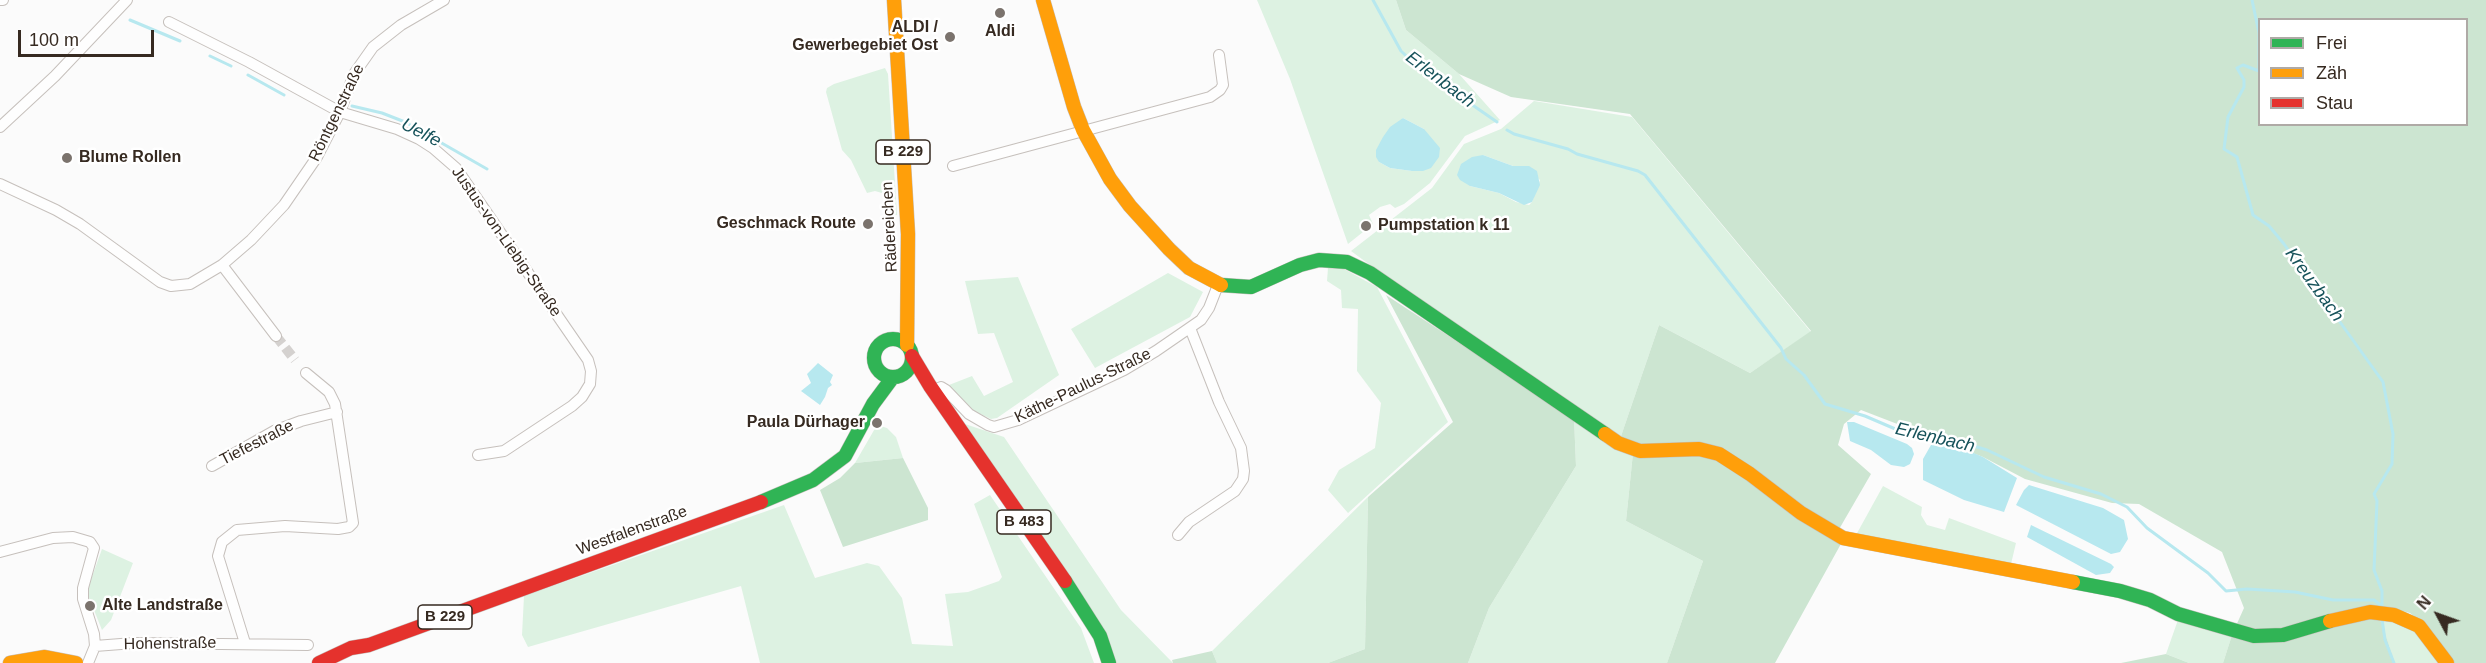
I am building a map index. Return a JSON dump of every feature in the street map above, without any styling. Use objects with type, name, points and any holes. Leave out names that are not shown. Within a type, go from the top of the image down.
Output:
[{"type":"main road","name":"Rädereichen","points":[[894,0],[908,234],[909,289],[906,308],[910,351]]},
{"type":"main road","points":[[1043,0],[1066,84],[1083,130],[1110,179],[1145,225],[1182,263],[1218,285],[1251,286],[1309,262],[1335,260],[1347,262],[1363,269],[1618,443],[1640,451],[1699,449],[1719,454],[1750,474],[1801,513],[1843,538],[2120,591],[2147,599],[2178,614],[2254,636],[2283,635],[2350,615],[2379,613],[2419,626],[2447,663]]},
{"type":"main road","name":"Rädereichen","points":[[890,339],[906,308]]},
{"type":"main road","points":[[890,339],[899,340],[910,351],[910,366],[899,375],[884,375],[877,370],[874,362],[875,349],[881,342],[890,339]]},
{"type":"main road","name":"B 483","points":[[910,351],[931,388],[1087,613],[1101,636],[1109,663]]},
{"type":"main road","name":"Westfalenstraße","points":[[873,404],[877,370]]},
{"type":"main road","name":"B 483","points":[[899,375],[915,376],[931,388]]},
{"type":"main road","name":"Westfalenstraße","points":[[319,663],[351,648],[369,645],[792,491],[825,473],[845,456],[873,404],[899,375]]},
{"type":"main road","name":"Westfalenstraße","points":[[338,663],[354,657],[369,645]]},
{"type":"main road","points":[[10,663],[45,657],[76,663]]},
{"type":"street","points":[[0,127],[55,76],[127,0]]},
{"type":"street","name":"Röntgenstraße","points":[[0,184],[80,224],[160,282],[171,286],[190,284],[222,265],[263,228],[296,189],[317,157],[340,112],[354,74],[373,47],[394,30],[444,0]]},
{"type":"street","name":"Justus-von-Liebig-Straße","points":[[169,22],[249,62],[340,112],[397,129],[419,139],[456,168],[588,360],[591,371],[590,384],[582,397],[511,447],[490,455],[478,455]]},
{"type":"street","points":[[952,166],[1216,94],[1223,80],[1218,55]]},
{"type":"street","points":[[222,265],[276,336]]},
{"type":"street","name":"Käthe-Paulus-Straße","points":[[931,388],[941,387],[951,393],[977,420],[994,427],[1001,425],[1059,402],[1124,370],[1190,328],[1201,320],[1209,308],[1218,285]]},
{"type":"street","points":[[1178,535],[1189,522],[1235,491],[1243,479],[1244,471],[1241,448],[1219,402],[1190,328]]},
{"type":"street","points":[[306,373],[329,392],[337,412]]},
{"type":"street","name":"Tiefestraße","points":[[212,466],[274,431],[301,420],[337,412]]},
{"type":"street","name":"Hohenstraße","points":[[245,643],[218,556],[222,542],[237,530],[285,526],[345,529],[353,523],[337,412]]},
{"type":"street","points":[[0,552],[53,538],[73,537],[90,542],[94,548],[83,588],[83,599],[94,634],[95,646],[88,663]]},
{"type":"street","name":"Hohenstraße","points":[[95,646],[134,643],[308,645]]},
{"type":"green space","points":[[1257,0],[1396,0],[1406,30],[1459,74],[1500,120],[1465,136],[1430,183],[1404,204],[1395,208],[1390,204],[1380,207],[1369,215],[1373,224],[1348,244],[1290,79]],"holes":[[[1403,118],[1424,129],[1412,171],[1390,168],[1379,162]]]},
{"type":"green space","points":[[1396,0],[2486,0],[2486,663],[2453,663],[2426,626],[2410,613],[2394,609],[2264,632],[2235,628],[2244,608],[2222,552],[2139,504],[2112,503],[2025,479],[1983,457],[1861,410],[1844,424],[1838,445],[1871,474],[1838,531],[1731,454],[1645,447],[1620,439],[1659,325],[1750,373],[1811,331],[1630,114],[1511,97],[1459,74],[1406,30]]},
{"type":"green space","points":[[885,68],[888,74],[897,215],[890,216],[886,199],[882,193],[875,191],[867,193],[851,160],[842,150],[826,92],[827,88],[834,84]]},
{"type":"green space","points":[[1534,101],[1632,117],[1811,332],[1750,373],[1659,325],[1620,439],[1430,309],[1351,251],[1432,188],[1464,144],[1501,129]],"holes":[[[1483,155],[1513,166],[1524,167],[1540,180],[1529,205],[1516,202],[1499,193],[1470,186]]]},
{"type":"green space","points":[[1328,268],[1344,269],[1377,287],[1448,422],[1348,513],[1328,490],[1339,470],[1375,448],[1381,403],[1357,371],[1358,309],[1342,308],[1341,290],[1327,281]]},
{"type":"green space","points":[[1168,273],[1203,292],[1190,317],[1095,368],[1071,329]]},
{"type":"green space","points":[[1018,277],[1059,375],[997,418],[991,419],[970,409],[949,385],[972,376],[984,396],[1013,382],[994,333],[978,334],[965,281]]},
{"type":"green space","points":[[1386,295],[1574,418],[1576,466],[1489,608],[1468,663],[1328,663],[1365,649],[1368,497],[1453,422]]},
{"type":"green space","points":[[1574,418],[1633,453],[1626,521],[1703,561],[1667,663],[1468,663],[1489,608],[1576,466]]},
{"type":"green space","points":[[965,424],[1004,437],[1121,610],[1173,663],[1116,663]]},
{"type":"green space","points":[[877,425],[887,428],[896,437],[903,458],[855,463]]},
{"type":"green space","points":[[1633,453],[1710,456],[1842,542],[1775,663],[1667,663],[1703,561],[1626,521]]},
{"type":"green space","points":[[903,458],[928,508],[928,520],[843,547],[820,490],[840,478],[855,463]]},
{"type":"green space","points":[[1883,486],[1922,507],[1921,515],[1927,525],[1945,530],[1949,518],[2016,543],[2011,564],[1856,535]]},
{"type":"green space","points":[[990,495],[1081,628],[1094,663],[760,663],[741,586],[528,647],[522,635],[524,596],[784,505],[815,578],[867,563],[879,566],[902,598],[912,644],[953,646],[945,594],[968,592],[999,581],[1002,577],[974,504]]},
{"type":"green space","points":[[1368,497],[1365,649],[1328,663],[1217,663],[1212,651]]},
{"type":"green space","points":[[102,549],[133,563],[111,620],[102,630],[88,595],[89,585]]},
{"type":"green space","points":[[2379,616],[2395,663],[2223,663],[2232,635],[2331,627]]},
{"type":"green space","points":[[2179,617],[2232,635],[2223,663],[2189,663],[2166,654]]},
{"type":"green space","points":[[2379,617],[2410,623],[2444,663],[2395,663]]},
{"type":"green space","points":[[1212,651],[1217,663],[1173,663],[1172,660]]},
{"type":"green space","points":[[2166,654],[2189,663],[2121,663]]},
{"type":"water","points":[[1403,118],[1424,129],[1440,148],[1439,157],[1431,168],[1412,171],[1390,168],[1379,162],[1376,157],[1376,150],[1383,137],[1390,127]]},
{"type":"water","points":[[1483,155],[1513,166],[1529,166],[1537,171],[1540,185],[1532,202],[1524,205],[1499,193],[1470,186],[1460,180],[1457,175],[1461,164],[1472,157]]},
{"type":"water","points":[[818,363],[833,375],[830,382],[832,385],[828,388],[820,405],[801,391],[811,383],[807,374]]},
{"type":"water","points":[[1847,422],[1854,422],[1907,444],[1912,448],[1914,454],[1910,464],[1904,467],[1891,465],[1871,450],[1850,441]]},
{"type":"water","points":[[1948,442],[1983,457],[2017,478],[2004,512],[1964,500],[1923,480],[1923,459],[1931,445]]},
{"type":"water","points":[[2029,485],[2103,508],[2124,520],[2128,539],[2120,552],[2111,554],[2016,505]]},
{"type":"water","points":[[2031,525],[2114,567],[2110,573],[2096,575],[2027,537]]},
{"type":"waterway","name":"Erlenbach","points":[[1373,0],[1401,51],[1419,68],[1497,122]]},
{"type":"waterway","name":"Kreuzbach","points":[[2252,0],[2258,28]]},
{"type":"waterway","name":"Uelfe","points":[[130,20],[180,41]]},
{"type":"waterway","name":"Uelfe","points":[[210,56],[231,66]]},
{"type":"waterway","name":"Kreuzbach","points":[[2258,71],[2243,65],[2237,68],[2244,80],[2244,87],[2228,117],[2224,149],[2237,157],[2253,215],[2269,226],[2284,244],[2383,382],[2393,434],[2392,464],[2374,494],[2377,501],[2374,570],[2382,591],[2382,606]]},
{"type":"waterway","name":"Uelfe","points":[[248,75],[284,95]]},
{"type":"waterway","name":"Uelfe","points":[[352,106],[382,113],[405,122],[487,169]]},
{"type":"waterway","name":"Erlenbach","points":[[1507,130],[1645,175],[1781,348],[1786,359],[1804,375],[1825,404],[1865,416],[1914,437],[1957,441],[1987,450],[2044,477],[2101,494],[2127,507],[2147,528],[2208,573],[2226,591],[2247,589],[2295,592],[2333,600],[2374,600],[2382,606]]},
{"type":"waterway","name":"Erlenbach","points":[[2382,619],[2385,640],[2394,663]]},
{"type":"tunnel","points":[[276,336],[295,360]]},
{"type":"traffic: fast","points":[[1221,285],[1251,287],[1300,265],[1319,260],[1347,262],[1370,273],[1605,434]]},
{"type":"traffic: fast","points":[[893,339],[907,344],[912,358],[907,372],[893,377],[879,372],[874,358],[879,344],[893,339]]},
{"type":"traffic: fast","points":[[761,502],[813,480],[845,456],[873,404],[893,377]]},
{"type":"traffic: fast","points":[[1065,581],[1100,636],[1109,663]]},
{"type":"traffic: fast","points":[[2073,582],[2120,591],[2150,600],[2178,614],[2254,636],[2283,635],[2330,621]]},
{"type":"traffic: slow","points":[[894,0],[908,234],[907,345]]},
{"type":"traffic: slow","points":[[1043,0],[1074,107],[1083,130],[1110,179],[1130,206],[1169,249],[1189,268],[1221,285]]},
{"type":"traffic: slow","points":[[1605,434],[1618,443],[1640,451],[1699,449],[1719,454],[1750,474],[1801,513],[1843,538],[2073,582]]},
{"type":"traffic: slow","points":[[2330,621],[2370,612],[2394,615],[2419,626],[2447,663]]},
{"type":"traffic: slow","points":[[10,663],[45,657],[76,663]]},
{"type":"traffic: jam","points":[[912,356],[930,386],[1065,581]]},
{"type":"traffic: jam","points":[[319,663],[351,648],[369,645],[761,502]]},
{"type":"place","name":"Aldi","points":[[1000,13]]},
{"type":"place","name":"ALDI / Gewerbegebiet Ost","points":[[950,37]]},
{"type":"place","name":"Blume Rollen","points":[[67,158]]},
{"type":"place","name":"Geschmack Route","points":[[868,224]]},
{"type":"place","name":"Pumpstation k 11","points":[[1366,226]]},
{"type":"place","name":"Paula Dürhager","points":[[877,423]]},
{"type":"place","name":"Alte Landstraße","points":[[90,606]]}]
